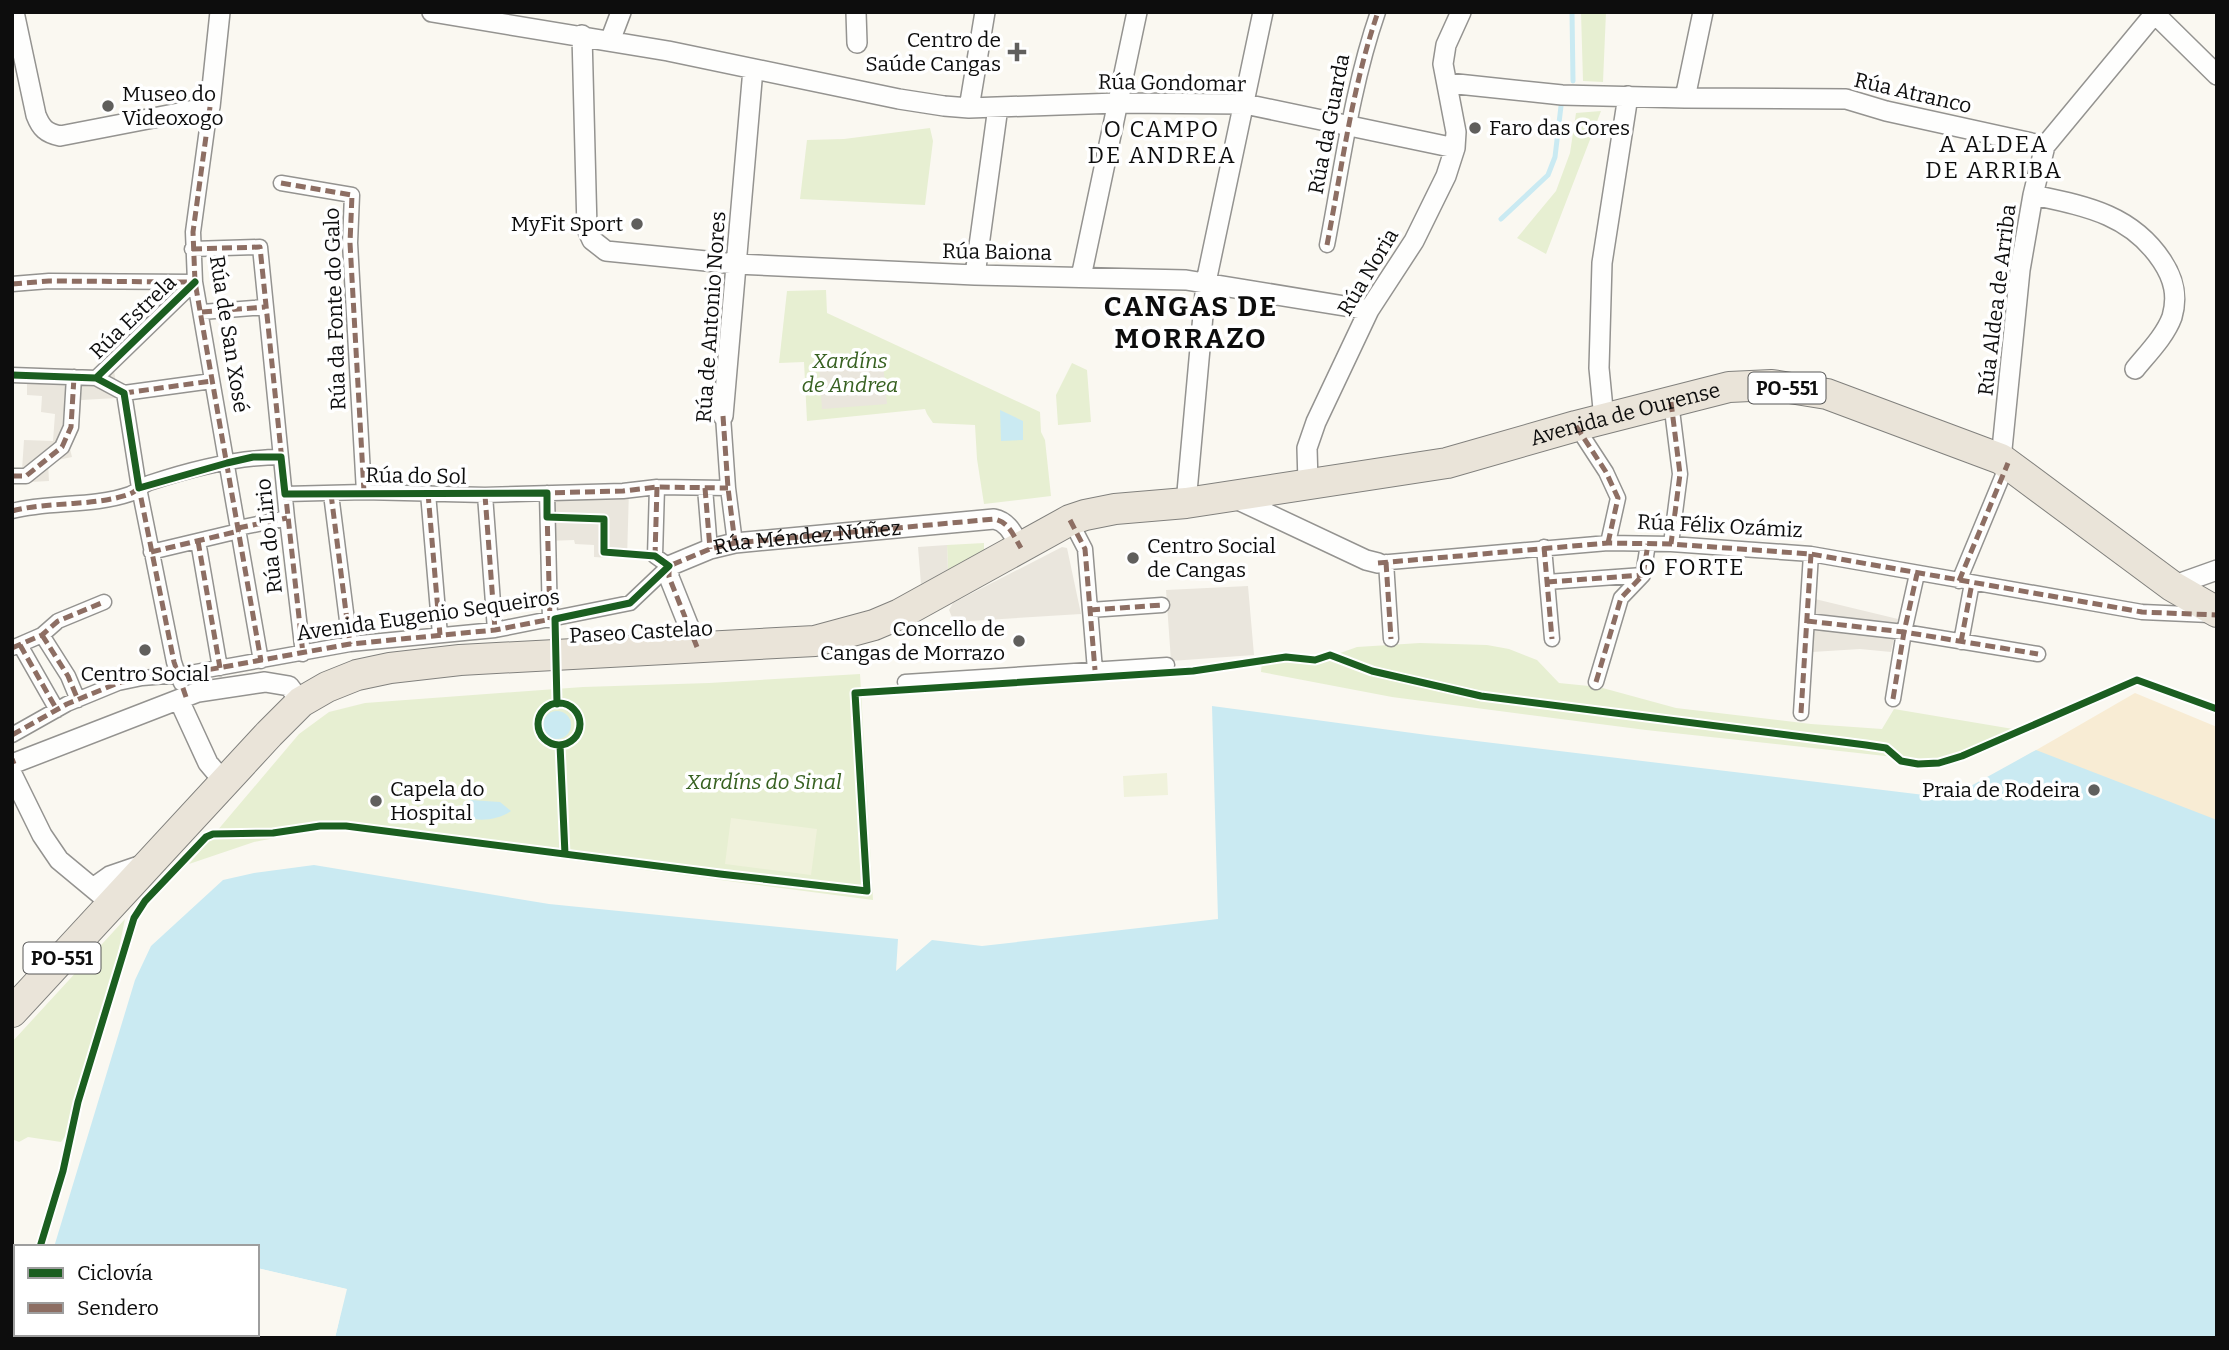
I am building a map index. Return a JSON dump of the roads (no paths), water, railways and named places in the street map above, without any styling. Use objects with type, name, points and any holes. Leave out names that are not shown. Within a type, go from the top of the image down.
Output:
[{"type":"main road","name":"Avenida de Ourense","points":[[1186,503],[1447,463],[1576,426],[1729,387],[1772,385],[1827,394],[2005,461],[2172,586],[2217,613]]},
{"type":"main road","name":"PO-551","points":[[1077,518],[1115,509],[1186,503]]},
{"type":"main road","name":"Paseo Castelao","points":[[102,896],[153,861],[301,702],[327,687],[357,675],[390,668],[460,660],[814,641],[874,625],[900,614],[1077,518]]},
{"type":"main road","name":"PO-551","points":[[12,1012],[102,896]]},
{"type":"street","points":[[14,12],[36,115],[40,125],[48,133],[60,136],[210,107]]},
{"type":"street","name":"Rúa de San Xosé","points":[[220,12],[192,249],[195,282],[261,662]]},
{"type":"street","name":"Rúa Gondomar","points":[[432,12],[582,35],[899,99],[969,108],[1117,103],[1245,104],[1455,148]]},
{"type":"street","points":[[610,41],[621,12]]},
{"type":"street","points":[[856,12],[857,43]]},
{"type":"street","points":[[969,108],[985,12]]},
{"type":"street","points":[[1081,276],[1137,12]]},
{"type":"street","points":[[1186,503],[1206,282],[1263,12]]},
{"type":"street","name":"Rúa da Guarda","points":[[1327,245],[1349,126],[1367,45],[1378,12]]},
{"type":"street","name":"Rúa Noria","points":[[1308,483],[1307,448],[1316,422],[1369,310],[1414,241],[1446,176],[1455,148],[1456,132],[1443,64],[1446,45],[1461,12]]},
{"type":"street","points":[[1685,99],[1703,12]]},
{"type":"street","points":[[2153,14],[2217,75]]},
{"type":"street","name":"Rúa Aldea de Arriba","points":[[2005,461],[2020,270],[2045,146],[2153,14]]},
{"type":"street","name":"Rúa Baiona","points":[[582,35],[587,229],[592,240],[601,248],[622,253],[736,264],[1206,282],[1369,310]]},
{"type":"street","name":"Rúa de Antonio Nores","points":[[735,543],[723,416],[753,69]]},
{"type":"street","name":"Rúa Atranco","points":[[1448,83],[1562,95],[1685,99],[1846,99],[1886,111],[2045,146]]},
{"type":"street","points":[[1604,419],[1599,368],[1602,263],[1628,96]]},
{"type":"street","points":[[975,275],[998,107]]},
{"type":"street","name":"Rúa da Fonte do Galo","points":[[281,183],[352,195],[350,243],[364,492]]},
{"type":"street","points":[[2033,195],[2114,217],[2149,243],[2173,278],[2175,301],[2171,319],[2161,337],[2135,369]]},
{"type":"street","name":"Rúa do Lirio","points":[[192,249],[260,247],[303,654]]},
{"type":"street","points":[[12,284],[49,281],[195,282]]},
{"type":"street","name":"Rúa Estrela","points":[[12,374],[96,378],[195,282]]},
{"type":"street","points":[[202,312],[265,307]]},
{"type":"street","points":[[12,476],[26,476],[62,447],[71,427],[74,377]]},
{"type":"street","points":[[96,378],[124,393],[212,381]]},
{"type":"street","points":[[124,393],[151,552],[183,698],[208,763],[224,782]]},
{"type":"street","points":[[1671,402],[1680,474],[1671,544]]},
{"type":"street","points":[[1576,426],[1606,472],[1618,498],[1608,543]]},
{"type":"street","points":[[12,511],[84,503],[130,494],[139,488],[227,463],[253,457],[281,457]]},
{"type":"street","points":[[1961,642],[1966,582],[2005,461]]},
{"type":"street","points":[[656,487],[662,561],[697,647]]},
{"type":"street","name":"Rúa do Sol","points":[[285,494],[364,492],[485,495],[623,491],[656,487],[728,488]]},
{"type":"street","points":[[705,488],[710,549]]},
{"type":"street","points":[[428,493],[440,635]]},
{"type":"street","points":[[547,493],[550,620]]},
{"type":"street","points":[[331,494],[350,644]]},
{"type":"street","points":[[485,495],[495,629]]},
{"type":"street","name":"Rúa Félix Ozámiz","points":[[1231,496],[1366,559],[1382,562],[1608,543],[1671,544],[1811,554],[2142,612],[2217,613]]},
{"type":"street","points":[[151,552],[287,518]]},
{"type":"street","points":[[1077,518],[1084,549],[1095,670]]},
{"type":"street","name":"Rúa Méndez Núñez","points":[[662,561],[735,543],[994,519],[1002,520],[1009,527],[1021,548]]},
{"type":"street","points":[[198,541],[220,668]]},
{"type":"street","points":[[1596,682],[1621,598],[1643,575],[1648,544]]},
{"type":"street","points":[[1544,547],[1552,639]]},
{"type":"street","points":[[1801,712],[1811,554]]},
{"type":"street","name":"Avenida Eugenio Sequeiros","points":[[12,735],[57,710],[118,683],[261,662],[350,644],[495,629],[630,603],[662,561]]},
{"type":"street","points":[[1382,562],[1391,639]]},
{"type":"street","points":[[2172,586],[2217,570]]},
{"type":"street","points":[[1893,699],[1917,574]]},
{"type":"street","points":[[1547,582],[1643,575]]},
{"type":"street","points":[[57,710],[16,647],[42,635],[58,621],[104,602]]},
{"type":"street","points":[[1090,610],[1162,605]]},
{"type":"street","points":[[1807,621],[1904,632],[2038,654]]},
{"type":"street","points":[[42,635],[68,676],[78,700]]},
{"type":"street","points":[[905,682],[1167,665]]},
{"type":"street","points":[[102,896],[59,860],[42,835],[13,765],[198,692],[265,682],[289,687],[301,702]]},
{"type":"water","points":[[1000,410],[1023,421],[1023,440],[1001,441]]},
{"type":"water","points":[[1212,706],[1427,735],[1949,798],[2036,750],[2217,820],[2217,1338],[335,1338],[346,1289],[259,1268],[259,1245],[55,1245],[135,980],[151,946],[223,880],[314,865],[549,904],[898,939],[896,971],[932,940],[982,946],[1218,919]]},
{"type":"water","points":[[557,711],[567,715],[571,725],[567,735],[557,739],[547,735],[543,725],[547,715]]},
{"type":"water","points":[[464,802],[500,802],[511,811],[500,817],[473,819],[462,815],[461,809]]},
{"type":"water","points":[[14,1302],[14,1336],[179,1338],[12,1338]]},
{"type":"waterway","points":[[1572,12],[1573,81]]},
{"type":"waterway","points":[[1501,219],[1548,175],[1555,157],[1561,106]]},
{"type":"place","name":"Centro de Saúde Cangas","points":[[1017,52]]},
{"type":"place","name":"Museo do Videoxogo","points":[[108,106]]},
{"type":"place","name":"Faro das Cores","points":[[1475,128]]},
{"type":"place","name":"MyFit Sport","points":[[637,224]]},
{"type":"place","name":"Centro Social de Cangas","points":[[1133,558]]},
{"type":"place","name":"Concello de Cangas de Morrazo","points":[[1019,641]]},
{"type":"place","name":"Centro Social","points":[[145,650]]},
{"type":"place","name":"Praia de Rodeira","points":[[2094,790]]},
{"type":"place","name":"Capela do Hospital","points":[[376,801]]},
{"type":"district","name":"O CAMPO DE ANDREA","points":[[1162,142]]},
{"type":"district","name":"A ALDEA DE ARRIBA","points":[[1994,157]]},
{"type":"district","name":"CANGAS DE MORRAZO","points":[[1191,322]]},
{"type":"district","name":"O FORTE","points":[[1692,567]]},
{"type":"park label","name":"Xardíns de Andrea","points":[[850,373]]},
{"type":"park label","name":"Xardíns do Sinal","points":[[764,782]]}]
